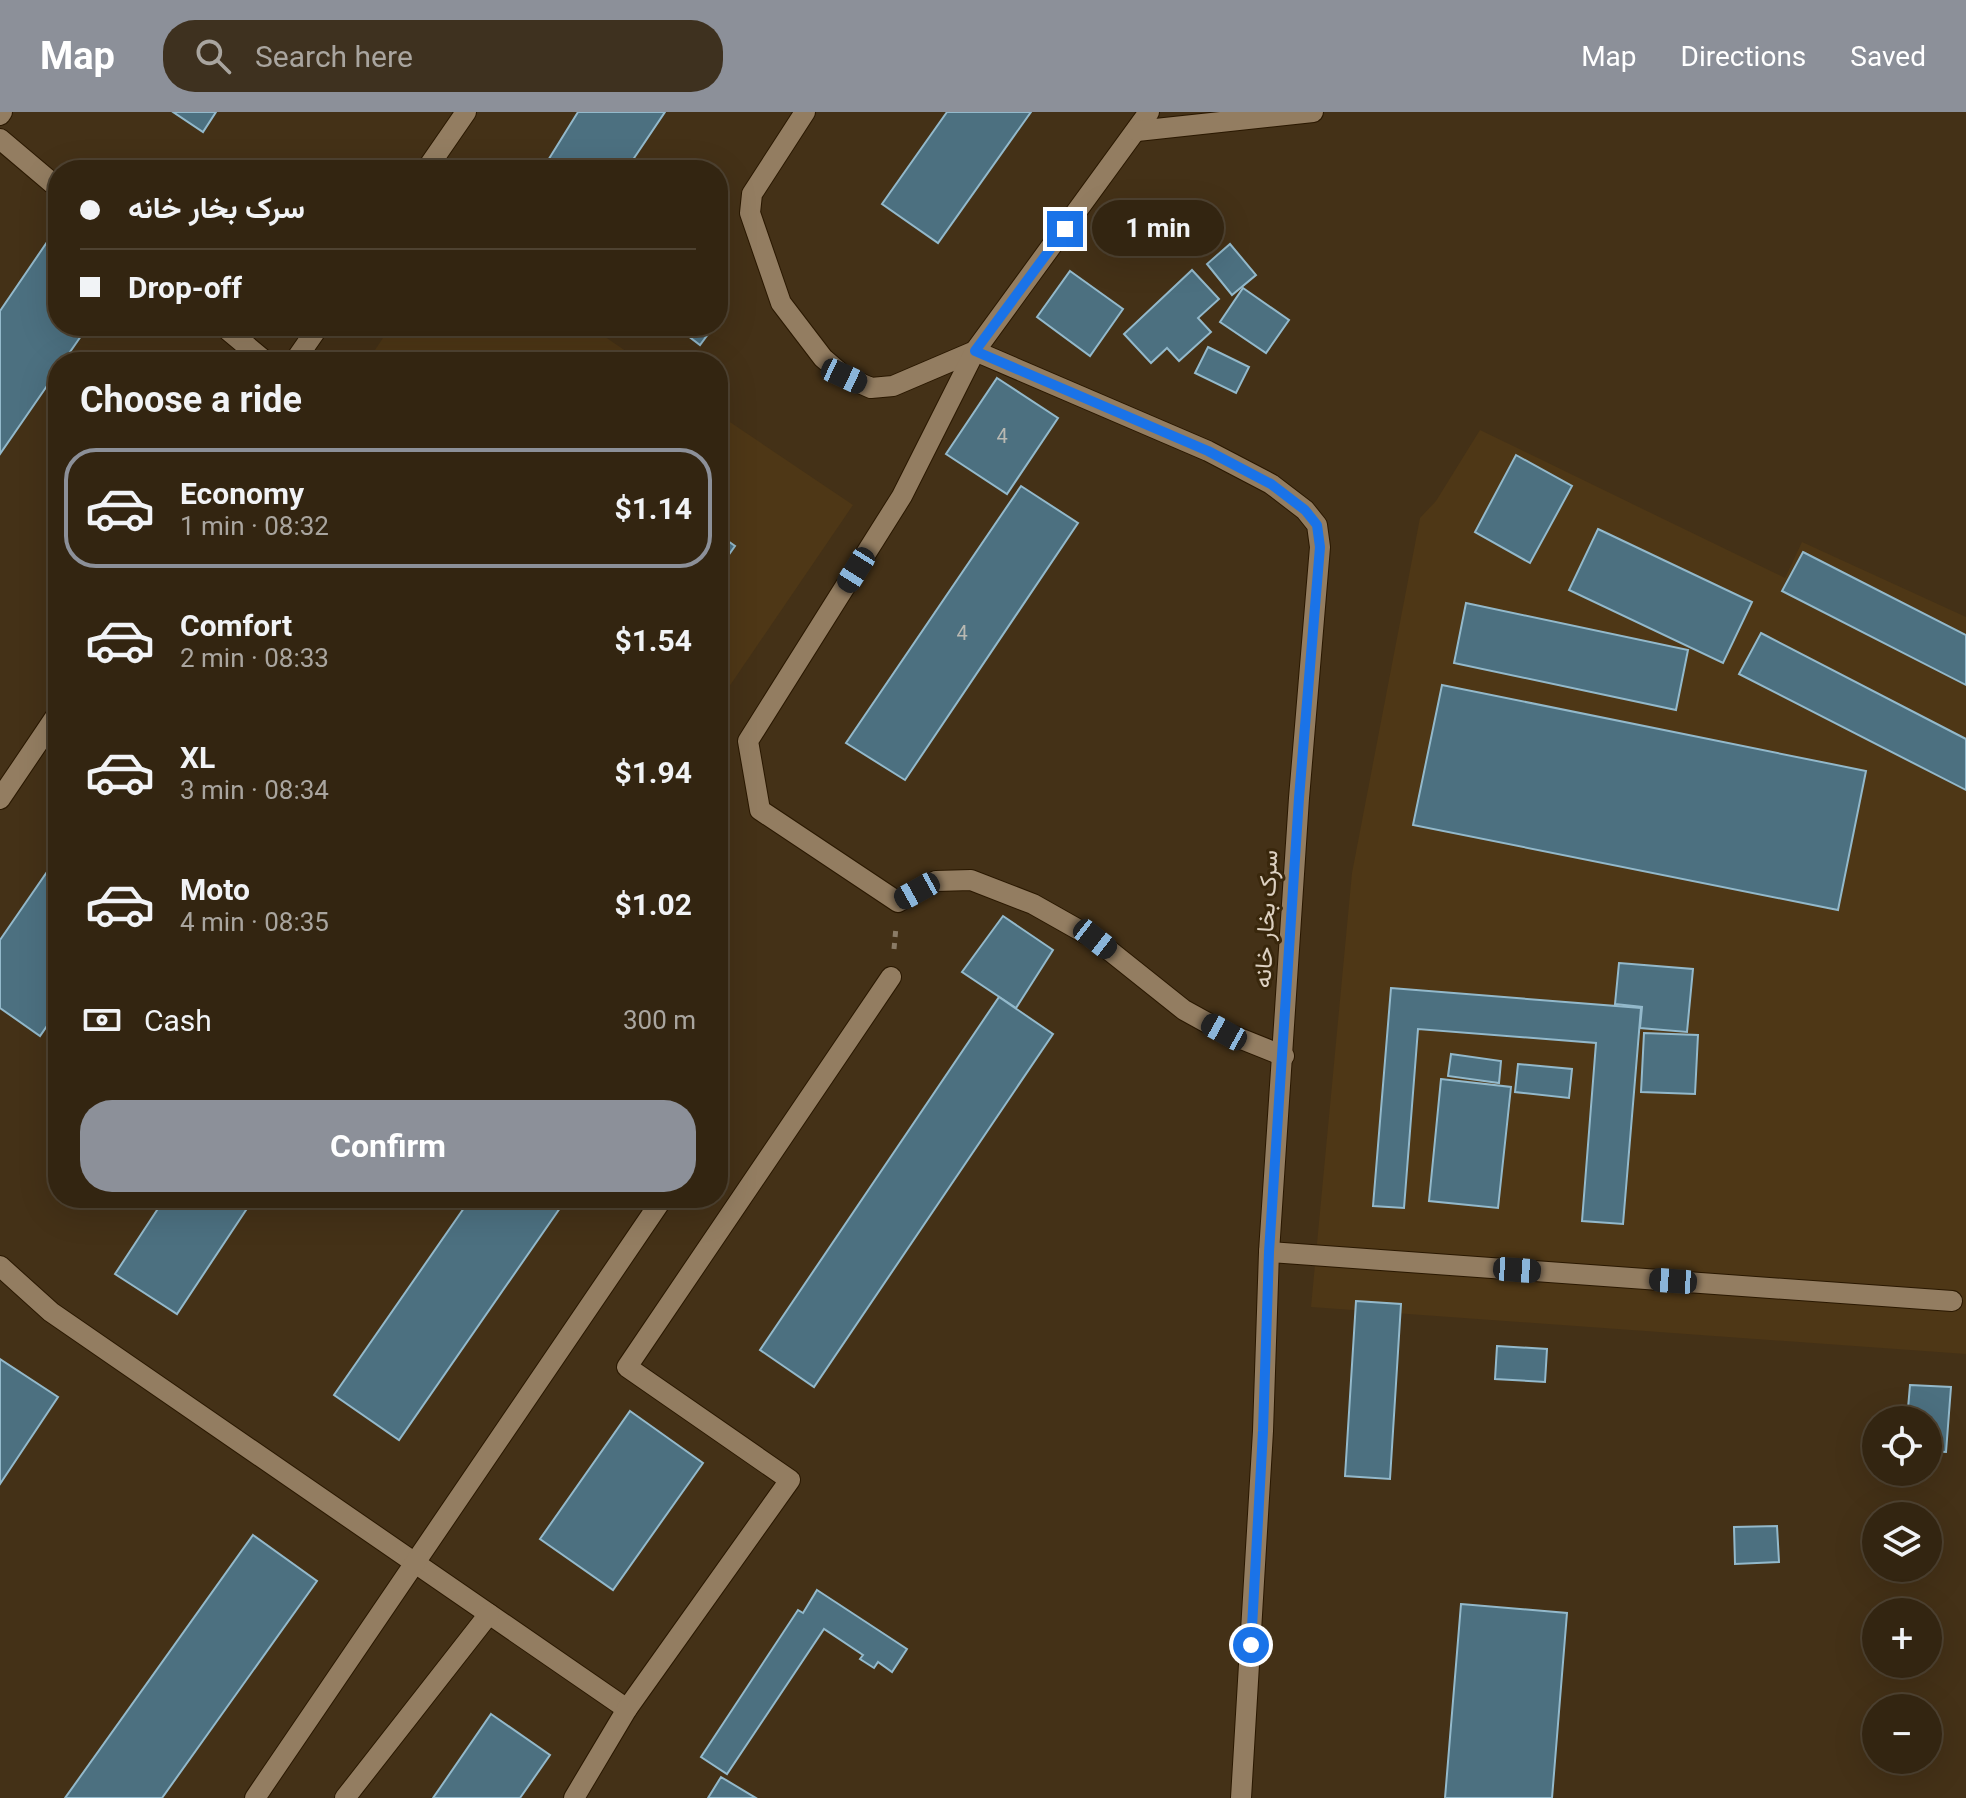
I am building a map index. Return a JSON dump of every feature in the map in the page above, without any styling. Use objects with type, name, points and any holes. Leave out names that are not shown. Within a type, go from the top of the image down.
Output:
[{"type":"street","points":[[433,160],[466,112]]},
{"type":"street","points":[[805,112],[752,194],[750,213],[781,303],[823,358],[844,376],[871,388],[893,386],[975,351]]},
{"type":"street","points":[[1149,112],[975,351],[902,496],[748,741],[760,810],[898,902],[936,881],[971,880],[1033,904],[1095,939],[1184,1010],[1224,1032],[1284,1056]]},
{"type":"street","points":[[1137,131],[1313,112]]},
{"type":"street","points":[[0,139],[48,180]]},
{"type":"street","points":[[235,336],[254,352]]},
{"type":"street","name":"سرک بخار خانه","points":[[975,351],[1208,451],[1271,484],[1305,510],[1317,525],[1320,547],[1299,798],[1269,1252],[1263,1431],[1241,1798]]},
{"type":"street","points":[[0,799],[48,728]]},
{"type":"street","points":[[574,1798],[627,1709],[790,1480],[627,1367],[891,977]]},
{"type":"street","points":[[255,1798],[656,1208]]},
{"type":"street","points":[[1269,1252],[1952,1301]]},
{"type":"street","points":[[0,1266],[51,1312],[627,1709]]},
{"type":"street","points":[[345,1798],[489,1614]]},
{"type":"path","points":[[891,977],[898,902]]},
{"type":"shaded area","points":[[384,336],[604,336],[627,352],[374,352]]},
{"type":"shaded area","points":[[728,421],[853,505],[728,688]]},
{"type":"shaded area","points":[[1480,430],[1785,578],[1802,542],[1966,617],[1966,1354],[1311,1307],[1352,873],[1420,518],[1436,501]]},
{"type":"building","points":[[173,112],[216,112],[203,132]]},
{"type":"building","points":[[578,112],[665,112],[633,160],[548,160]]},
{"type":"building","points":[[947,112],[1031,112],[938,243],[882,204]]},
{"type":"building","points":[[48,241],[48,336],[81,336],[70,352],[48,352],[48,384],[0,454],[0,311]]},
{"type":"building","points":[[1230,244],[1256,275],[1232,295],[1207,264]]},
{"type":"building","points":[[1192,270],[1219,299],[1198,318],[1211,332],[1179,361],[1167,348],[1151,363],[1124,334]]},
{"type":"building","points":[[1070,271],[1123,309],[1090,356],[1037,317]]},
{"type":"building","points":[[1243,288],[1289,320],[1266,353],[1220,322]]},
{"type":"building","points":[[688,336],[707,336],[700,345]]},
{"type":"building","points":[[1208,347],[1249,367],[1236,393],[1195,373]]},
{"type":"building","points":[[997,378],[1058,418],[1007,494],[946,454]]},
{"type":"building","points":[[1516,455],[1572,486],[1530,563],[1475,532]]},
{"type":"building","points":[[1021,486],[1078,523],[905,780],[846,743]]},
{"type":"building","points":[[1598,529],[1752,602],[1723,663],[1569,590]]},
{"type":"building","points":[[728,541],[735,546],[728,556]]},
{"type":"building","points":[[1803,552],[1966,635],[1966,685],[1782,591]]},
{"type":"building","points":[[1466,603],[1688,650],[1676,710],[1454,663]]},
{"type":"building","points":[[1761,633],[1966,739],[1966,790],[1739,674]]},
{"type":"building","points":[[1442,685],[1866,771],[1838,910],[1413,825]]},
{"type":"building","points":[[48,870],[48,1024],[40,1036],[0,1008],[0,940]]},
{"type":"building","points":[[1003,916],[1053,950],[1016,1008],[962,972]]},
{"type":"building","points":[[1619,963],[1693,969],[1687,1032],[1640,1028],[1642,1007],[1615,1004]]},
{"type":"building","points":[[1391,988],[1641,1008],[1623,1224],[1582,1221],[1596,1043],[1418,1029],[1404,1208],[1373,1206]]},
{"type":"building","points":[[999,997],[1053,1034],[814,1387],[760,1350]]},
{"type":"building","points":[[1644,1033],[1698,1035],[1695,1094],[1641,1092]]},
{"type":"building","points":[[1451,1054],[1501,1061],[1499,1083],[1448,1076]]},
{"type":"building","points":[[1518,1064],[1572,1069],[1569,1098],[1515,1092]]},
{"type":"building","points":[[1441,1079],[1511,1087],[1498,1208],[1429,1201]]},
{"type":"building","points":[[158,1208],[247,1208],[177,1314],[115,1274]]},
{"type":"building","points":[[464,1208],[560,1208],[399,1440],[334,1395]]},
{"type":"building","points":[[1356,1301],[1401,1304],[1390,1479],[1345,1476]]},
{"type":"building","points":[[1497,1346],[1547,1349],[1545,1382],[1495,1379]]},
{"type":"building","points":[[0,1359],[58,1397],[0,1484]]},
{"type":"building","points":[[1910,1385],[1951,1387],[1946,1452],[1942,1452],[1942,1406],[1908,1406]]},
{"type":"building","points":[[630,1411],[703,1463],[613,1590],[540,1539]]},
{"type":"building","points":[[1777,1526],[1779,1562],[1735,1564],[1734,1527]]},
{"type":"building","points":[[253,1535],[317,1581],[162,1798],[65,1798]]},
{"type":"building","points":[[817,1590],[907,1649],[892,1672],[878,1662],[874,1668],[860,1659],[863,1655],[824,1629],[727,1774],[701,1757],[798,1610],[803,1613]]},
{"type":"building","points":[[1461,1604],[1567,1613],[1552,1798],[1445,1798]]},
{"type":"building","points":[[491,1714],[550,1755],[520,1798],[433,1798]]},
{"type":"building","points":[[721,1777],[756,1798],[708,1798]]},
{"type":"route","points":[[1065,229],[975,351],[1208,451],[1271,484],[1305,510],[1317,525],[1320,547],[1299,798],[1269,1252],[1251,1645]]}]
